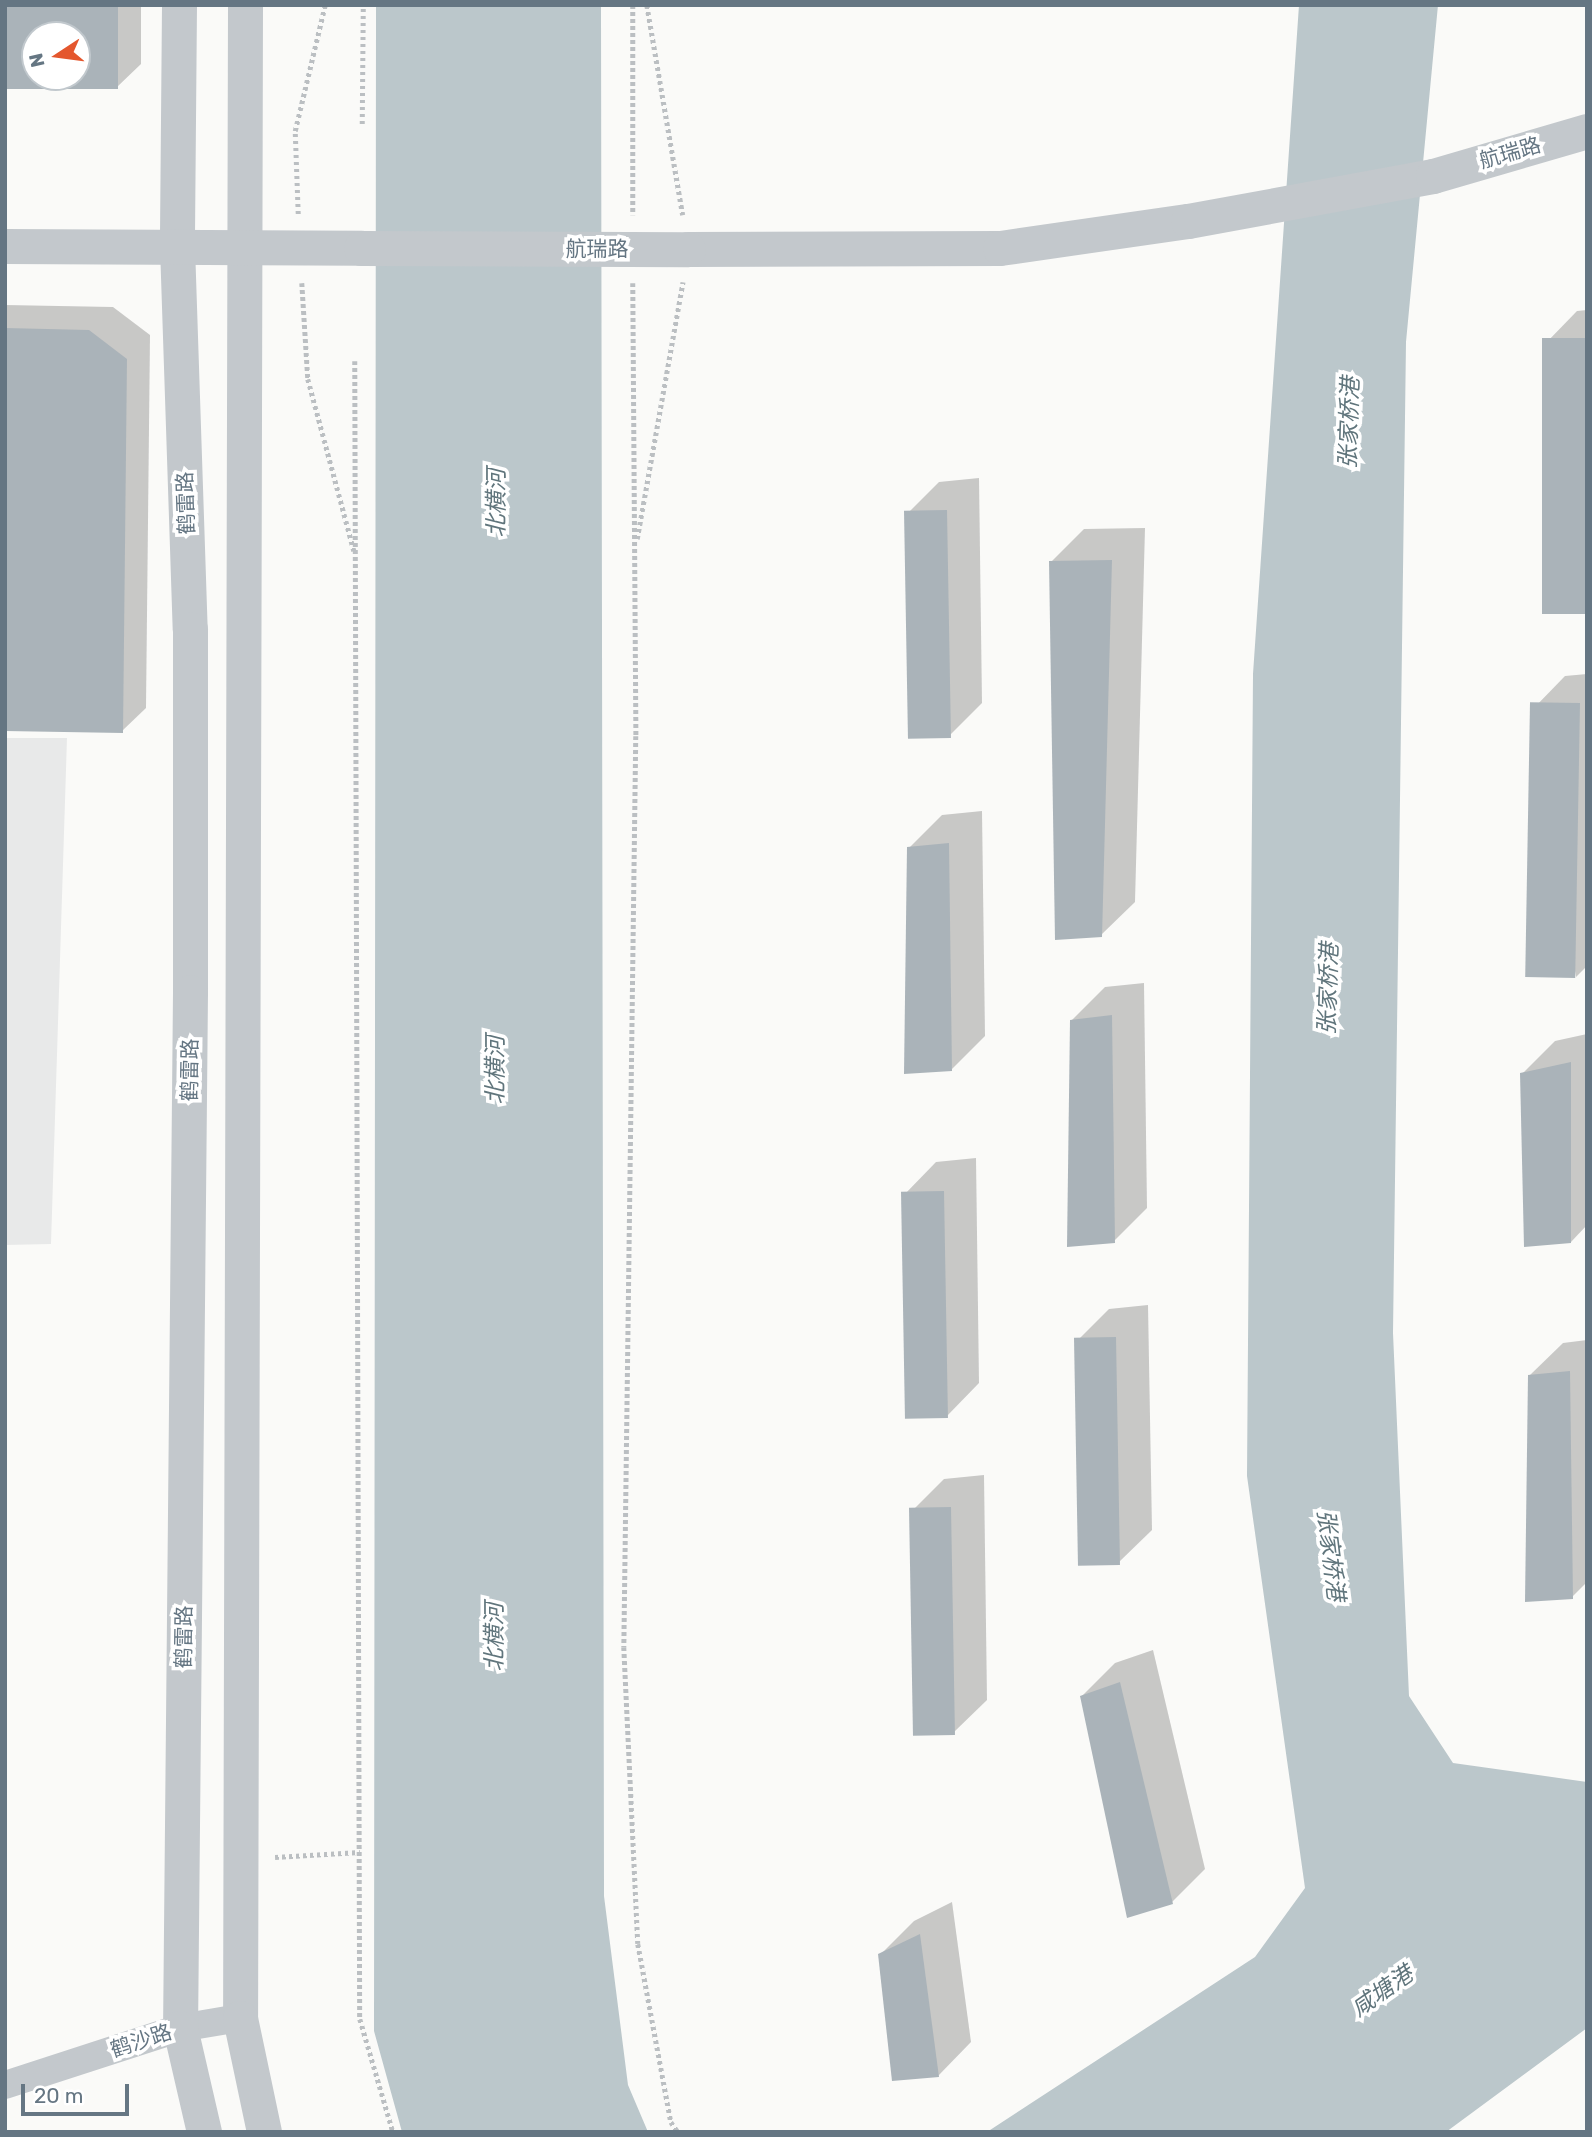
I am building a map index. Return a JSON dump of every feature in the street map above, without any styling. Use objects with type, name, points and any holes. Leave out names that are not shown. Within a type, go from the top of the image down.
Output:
[{"type":"street","name":"鹤雷路","points":[[179,5],[177,246],[190,671],[180,2028],[204,2132]]},
{"type":"street","points":[[245,5],[240,2018],[264,2132]]},
{"type":"street","name":"航瑞路","points":[[5,246],[1000,248],[1188,221],[1433,176],[1587,131]]},
{"type":"street","name":"鹤沙路","points":[[5,2085],[180,2028],[240,2018]]},
{"type":"path","points":[[325,5],[295,131],[299,247],[308,379],[356,557]]},
{"type":"path","points":[[362,124],[363,5]]},
{"type":"path","points":[[633,5],[633,225]]},
{"type":"path","points":[[635,550],[688,249],[647,5]]},
{"type":"path","points":[[633,279],[635,550],[624,1647],[638,1944],[671,2122],[678,2132]]},
{"type":"path","points":[[355,361],[360,2019],[393,2132]]},
{"type":"path","points":[[240,1859],[360,1852]]},
{"type":"shaded area","points":[[5,738],[67,738],[51,1244],[5,1245]]},
{"type":"water","name":"北横河","points":[[376,5],[601,5],[604,1896],[628,2085],[648,2132],[402,2132],[374,2031]]},
{"type":"water","points":[[1299,5],[1438,5],[1406,342],[1393,1333],[1409,1696],[1453,1763],[1587,1782],[1587,2028],[1446,2132],[987,2132],[1255,1957],[1305,1888],[1247,1476],[1253,674]]},
{"type":"building","points":[[5,5],[118,5],[118,89],[91,89],[91,21],[21,21],[21,89],[5,89]]},
{"type":"building","points":[[5,328],[89,330],[127,359],[123,733],[5,731]]},
{"type":"building","points":[[1542,338],[1587,338],[1587,614],[1542,614]]},
{"type":"building","points":[[947,510],[951,738],[908,739],[904,511]]},
{"type":"building","points":[[1112,560],[1102,937],[1055,940],[1049,561]]},
{"type":"building","points":[[1530,702],[1580,703],[1575,978],[1525,977]]},
{"type":"building","points":[[949,843],[952,1071],[904,1074],[907,847]]},
{"type":"building","points":[[1112,1015],[1115,1243],[1067,1247],[1070,1020]]},
{"type":"building","points":[[1571,1062],[1571,1243],[1524,1247],[1520,1073]]},
{"type":"building","points":[[944,1191],[948,1418],[905,1419],[901,1192]]},
{"type":"building","points":[[1116,1337],[1120,1565],[1078,1566],[1074,1338]]},
{"type":"building","points":[[1570,1371],[1573,1599],[1525,1602],[1528,1375]]},
{"type":"building","points":[[951,1507],[955,1735],[913,1736],[909,1508]]},
{"type":"building","points":[[1120,1682],[1173,1904],[1127,1918],[1080,1696]]},
{"type":"building","points":[[920,1934],[939,2077],[892,2081],[878,1954]]},
{"type":"water label","name":"张家桥港","points":[[1349,423]]},
{"type":"water label","name":"张家桥港","points":[[1328,989]]},
{"type":"water label","name":"张家桥港","points":[[1331,1555]]},
{"type":"water label","name":"咸塘港","points":[[1382,1991]]}]
